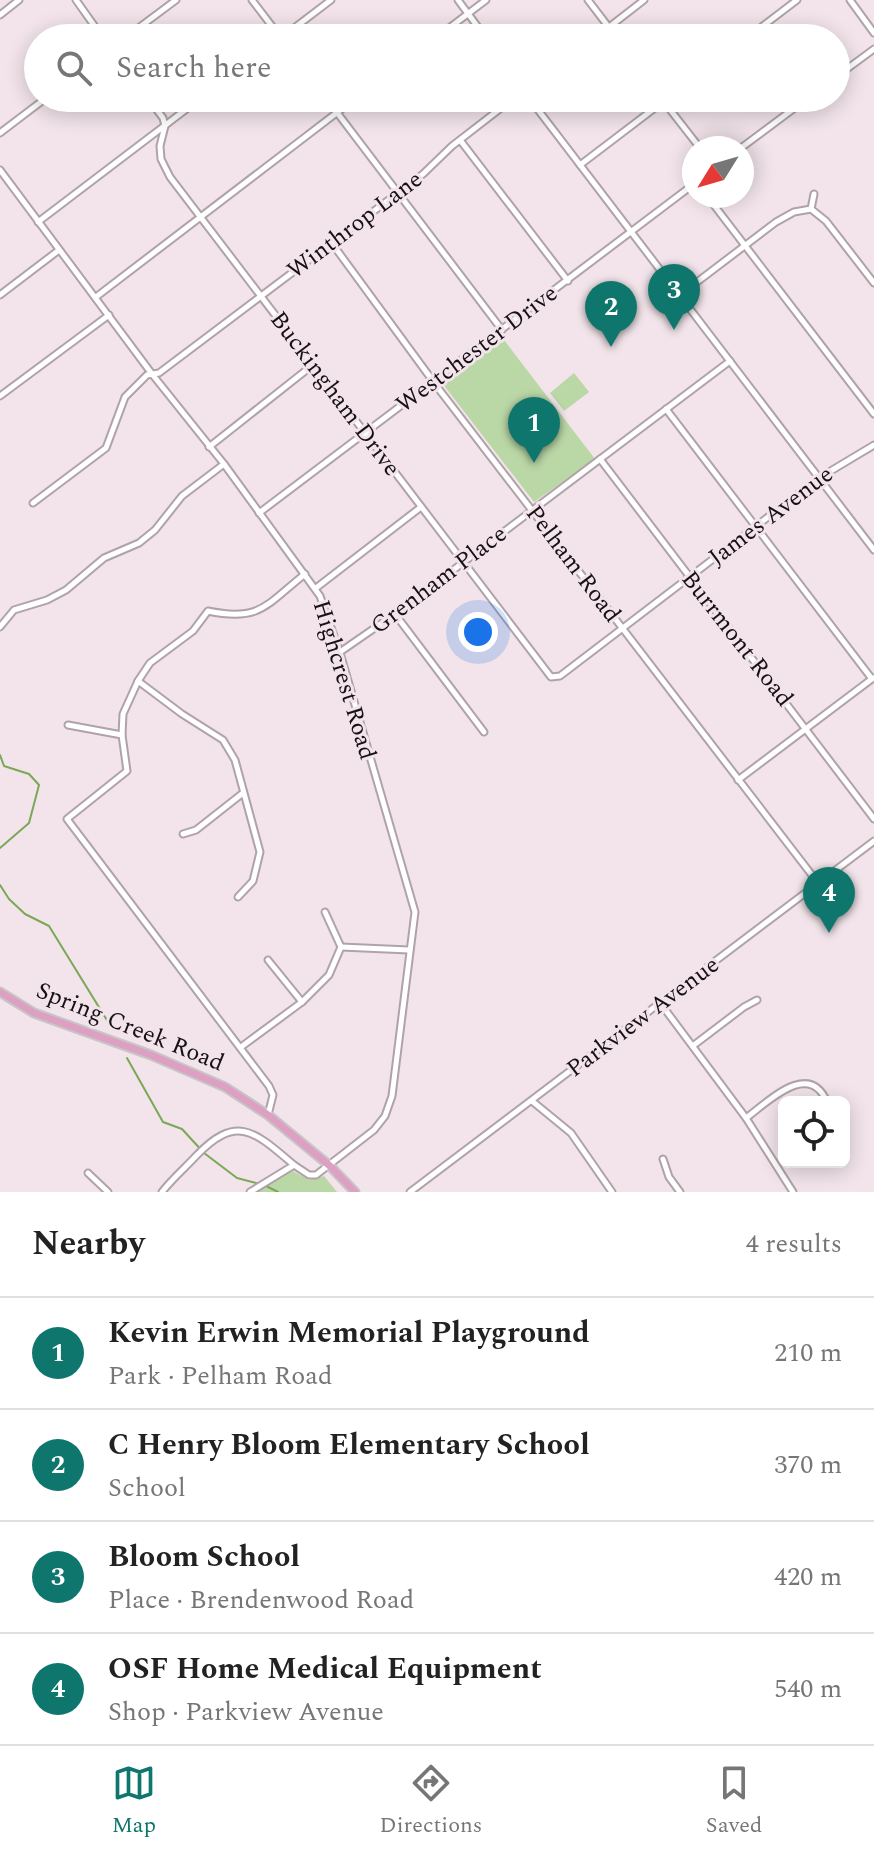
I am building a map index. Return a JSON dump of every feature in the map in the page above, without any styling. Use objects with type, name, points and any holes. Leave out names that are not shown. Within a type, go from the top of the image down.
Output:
[{"type":"main road","name":"Spring Creek Road","points":[[0,992],[34,1013],[151,1055],[225,1087],[268,1115],[330,1166],[355,1192]]},
{"type":"street","points":[[0,15],[19,0]]},
{"type":"street","points":[[76,0],[93,24]]},
{"type":"street","points":[[144,24],[176,0]]},
{"type":"street","points":[[252,0],[270,24]]},
{"type":"street","points":[[299,24],[331,0]]},
{"type":"street","points":[[458,0],[476,24]]},
{"type":"street","points":[[454,24],[486,0]]},
{"type":"street","points":[[588,0],[607,24]]},
{"type":"street","points":[[613,24],[644,0]]},
{"type":"street","points":[[765,24],[797,0]]},
{"type":"street","points":[[850,0],[874,33]]},
{"type":"street","points":[[850,67],[874,49]]},
{"type":"street","points":[[0,133],[28,112]]},
{"type":"street","points":[[158,112],[165,126]]},
{"type":"street","points":[[38,222],[183,112]]},
{"type":"street","points":[[96,297],[337,112],[502,330]]},
{"type":"street","name":"Winthrop Lane","points":[[33,503],[106,448],[125,397],[147,375],[159,373],[423,174],[496,112]]},
{"type":"street","points":[[540,112],[874,550]]},
{"type":"street","points":[[580,165],[648,112]]},
{"type":"street","points":[[674,112],[691,136]]},
{"type":"street","points":[[754,138],[789,112]]},
{"type":"street","name":"Buckingham Drive","points":[[165,126],[160,146],[165,167],[551,677],[556,677]]},
{"type":"street","points":[[460,140],[568,281]]},
{"type":"street","name":"Highcrest Road","points":[[0,171],[316,588],[340,653],[415,912],[392,1096],[385,1116],[374,1130],[330,1166]]},
{"type":"street","name":"Westchester Drive","points":[[259,513],[682,193]]},
{"type":"street","points":[[811,209],[814,194]]},
{"type":"street","points":[[716,208],[874,414]]},
{"type":"street","points":[[680,295],[794,212],[811,209],[826,221],[874,283]]},
{"type":"street","name":"Pelham Road","points":[[331,242],[434,382],[818,883]]},
{"type":"street","points":[[0,295],[59,250]]},
{"type":"street","points":[[0,396],[109,315]]},
{"type":"street","name":"Grenham Place","points":[[340,653],[730,361]]},
{"type":"street","points":[[209,447],[314,364]]},
{"type":"street","points":[[666,409],[873,678],[738,780]]},
{"type":"street","name":"James Avenue","points":[[556,677],[819,478],[874,445]]},
{"type":"street","name":"Burrmont Road","points":[[600,459],[874,819]]},
{"type":"street","points":[[0,627],[14,610],[47,600],[66,590],[104,558],[139,543],[155,530],[182,496],[224,464]]},
{"type":"street","points":[[316,588],[421,507]]},
{"type":"street","points":[[268,1115],[273,1095],[241,1047],[67,819],[127,771],[122,735],[123,714],[150,663],[193,631],[208,611],[244,616],[260,610],[305,574]]},
{"type":"street","points":[[395,614],[484,732]]},
{"type":"street","points":[[138,681],[223,740],[235,760],[260,852],[253,881],[238,897]]},
{"type":"street","points":[[68,725],[122,735]]},
{"type":"street","points":[[183,834],[196,830],[243,793]]},
{"type":"street","name":"Parkview Avenue","points":[[410,1192],[874,841]]},
{"type":"street","points":[[241,1047],[302,1002],[329,975],[341,947],[325,912]]},
{"type":"street","points":[[341,947],[409,950]]},
{"type":"street","points":[[268,960],[302,1002]]},
{"type":"street","points":[[694,1045],[757,1000]]},
{"type":"street","points":[[661,1004],[746,1118],[793,1192]]},
{"type":"street","points":[[746,1118],[787,1088],[803,1083],[812,1083],[824,1096]]},
{"type":"street","points":[[532,1101],[571,1133],[612,1192]]},
{"type":"street","points":[[162,1192],[197,1154],[227,1131],[249,1133],[313,1176],[330,1166]]},
{"type":"street","points":[[663,1159],[669,1177],[680,1192]]},
{"type":"street","points":[[253,1190],[294,1165]]},
{"type":"street","points":[[88,1173],[108,1192]]},
{"type":"green space","points":[[501,336],[595,459],[534,502],[442,383]]},
{"type":"green space","points":[[574,373],[589,392],[564,411],[550,393]]},
{"type":"green space","points":[[293,1171],[309,1180],[324,1176],[337,1192],[257,1192]]},
{"type":"waterway","points":[[0,755],[4,766],[29,774],[39,785],[29,823],[0,848]]},
{"type":"waterway","points":[[0,885],[25,914],[49,926],[113,1030]]},
{"type":"waterway","points":[[127,1058],[163,1122],[182,1129],[204,1153],[237,1178],[260,1184]]},
{"type":"waterway","points":[[266,1186],[278,1192]]},
{"type":"place","name":"Bloom School","points":[[674,330]]},
{"type":"place","name":"C Henry Bloom Elementary School","points":[[611,347]]},
{"type":"place","name":"Kevin Erwin Memorial Playground","points":[[534,463]]},
{"type":"place","name":"OSF Home Medical Equipment","points":[[829,933]]}]
